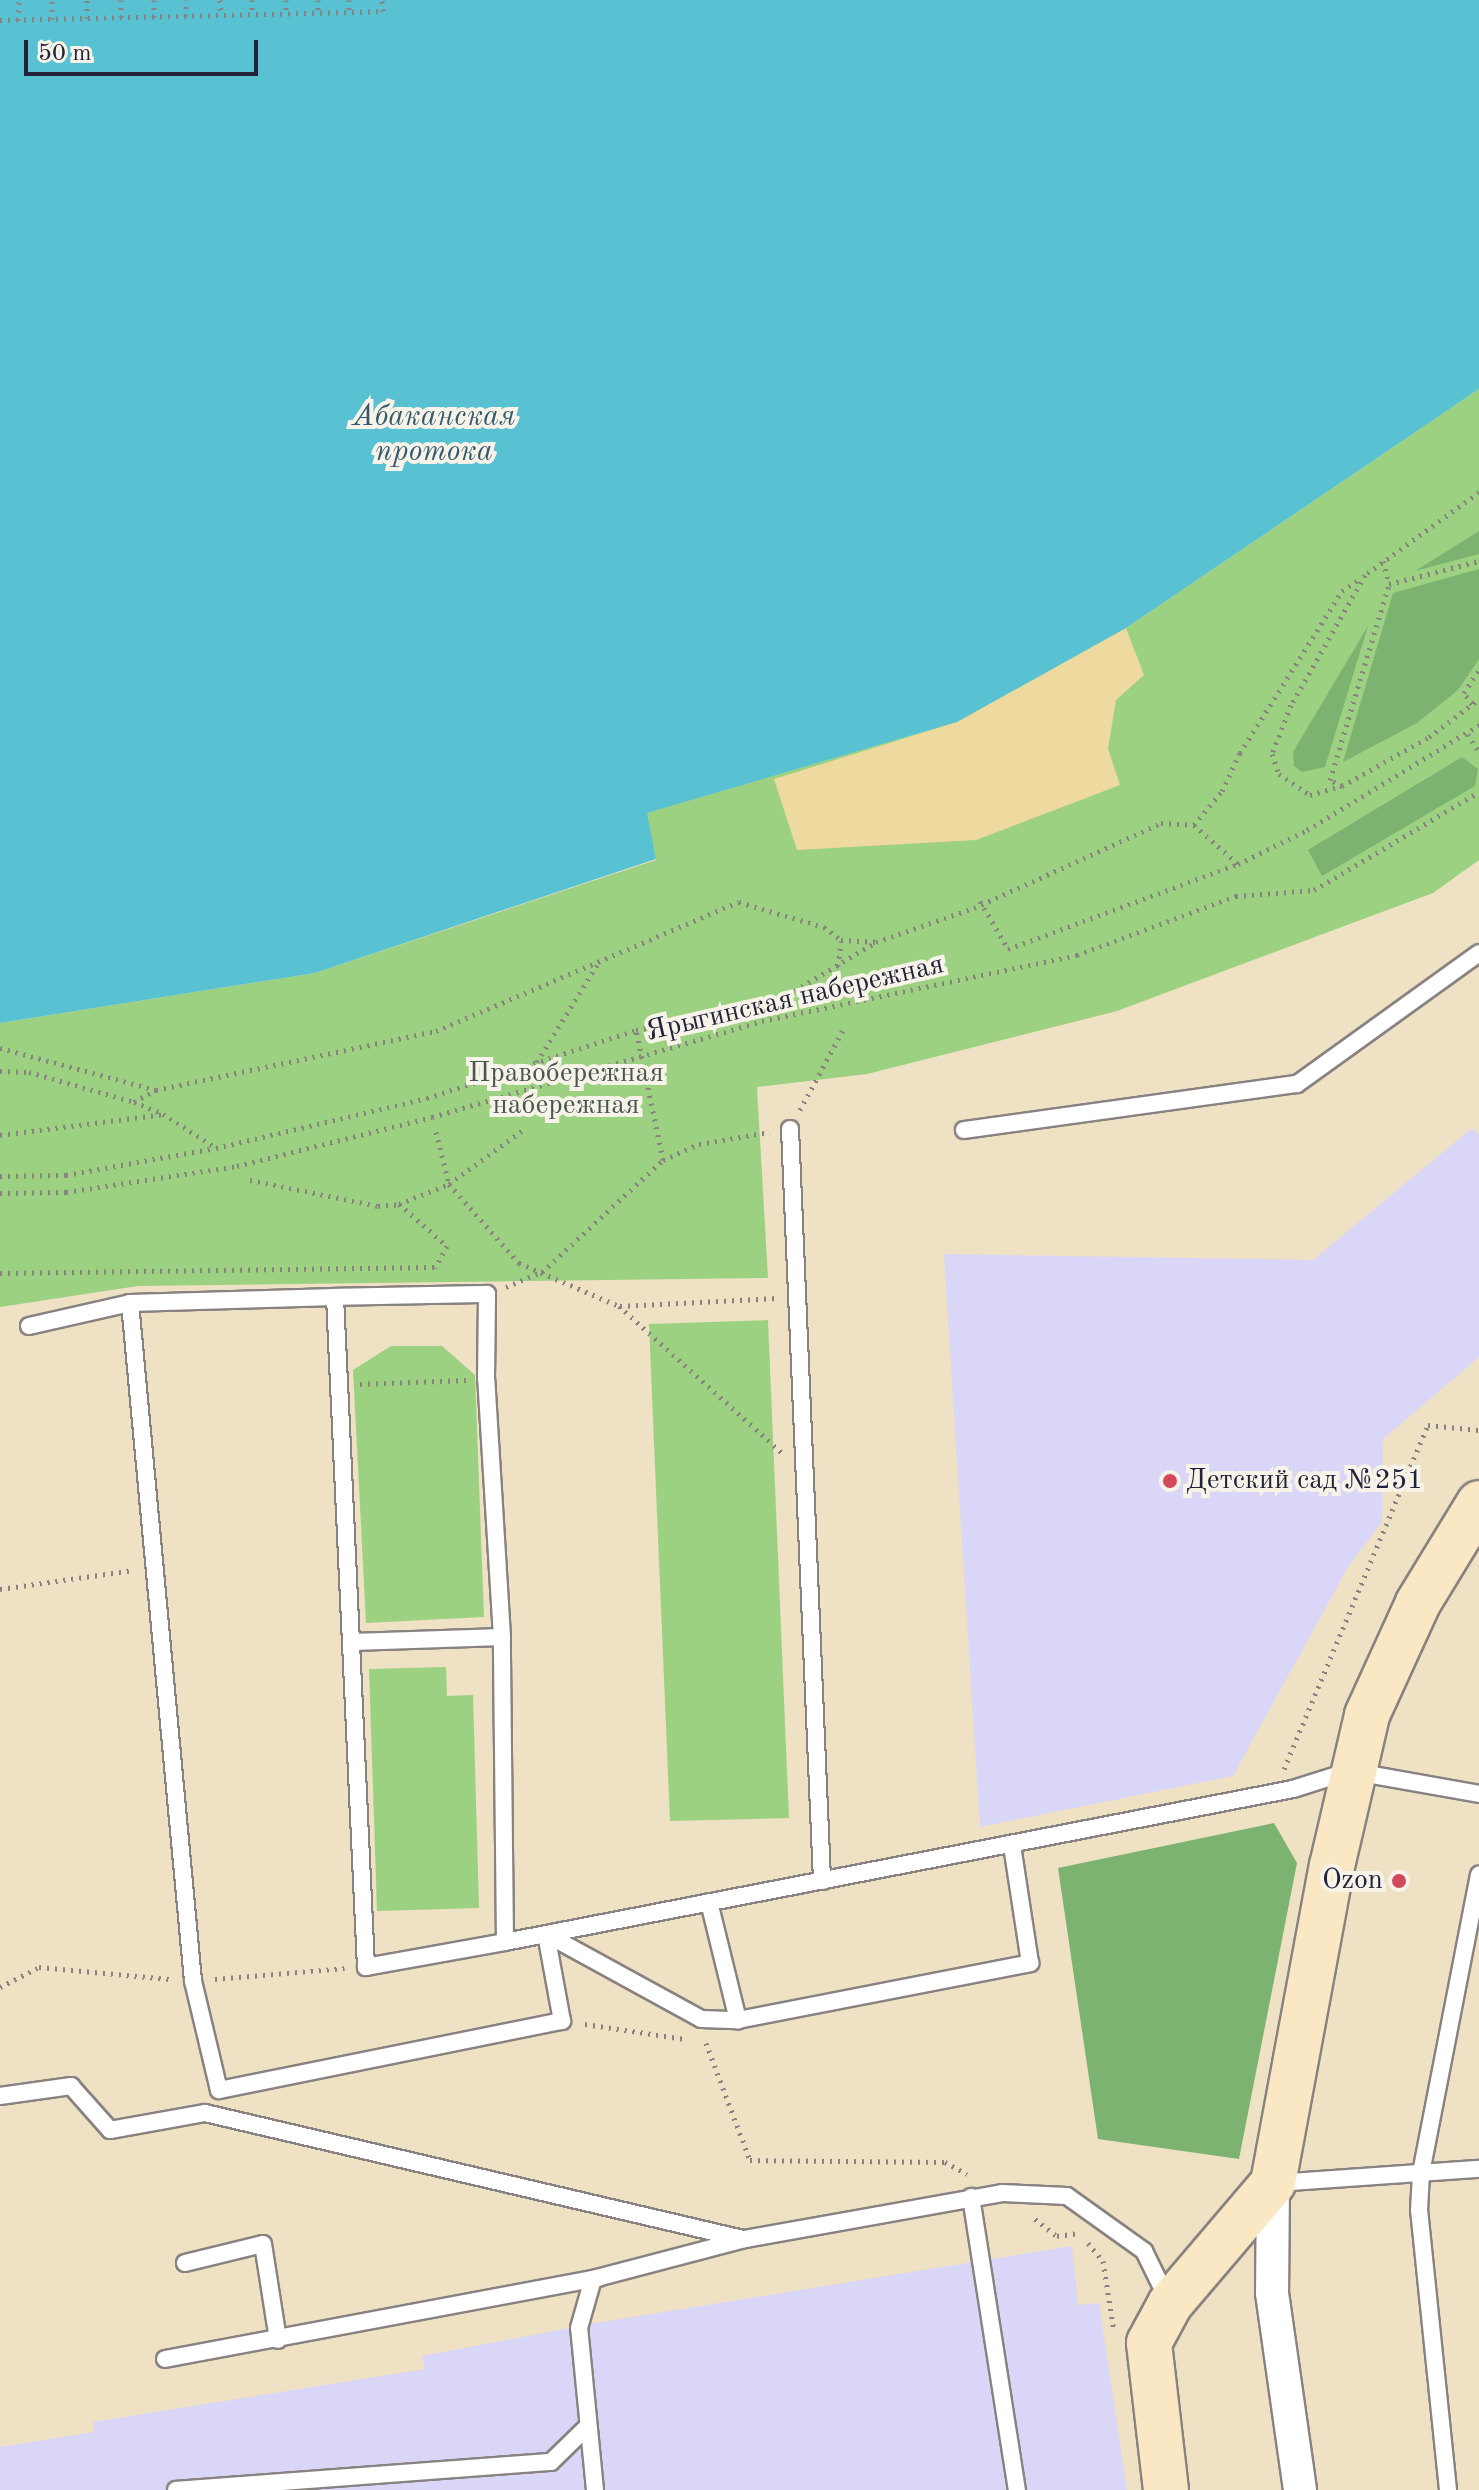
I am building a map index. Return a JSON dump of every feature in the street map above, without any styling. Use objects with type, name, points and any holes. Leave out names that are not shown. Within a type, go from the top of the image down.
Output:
[{"type":"main road","points":[[1166,2490],[1149,2343],[1170,2304],[1273,2183],[1350,1771],[1385,1670],[1479,1503]]},
{"type":"street","points":[[1273,2183],[1272,2293],[1300,2490]]},
{"type":"lane","points":[[964,1130],[1297,1084],[1479,953]]},
{"type":"lane","points":[[790,1129],[822,1881]]},
{"type":"lane","points":[[29,1326],[130,1303],[487,1294],[486,1379],[502,1637],[505,1942]]},
{"type":"lane","points":[[335,1297],[366,1967],[1012,1845],[1293,1789],[1350,1771],[1479,1794]]},
{"type":"lane","points":[[130,1303],[193,1981],[219,2090],[562,2021],[546,1934]]},
{"type":"lane","points":[[353,1642],[502,1637]]},
{"type":"lane","points":[[546,1934],[701,2019],[738,2020],[1030,1963],[1012,1845]]},
{"type":"lane","points":[[1448,2490],[1419,2211],[1421,2173],[1479,1875]]},
{"type":"lane","points":[[709,1902],[738,2020]]},
{"type":"lane","points":[[0,2096],[71,2086],[110,2130],[205,2113],[745,2239]]},
{"type":"lane","points":[[1273,2183],[1479,2169]]},
{"type":"lane","points":[[165,2359],[593,2279],[745,2239],[971,2197],[1067,2196],[1144,2251],[1170,2304]]},
{"type":"lane","points":[[971,2197],[1017,2490]]},
{"type":"lane","points":[[185,2263],[263,2244],[278,2340]]},
{"type":"lane","points":[[593,2279],[579,2328],[586,2428],[595,2490]]},
{"type":"lane","points":[[176,2490],[551,2462],[586,2428]]},
{"type":"path","points":[[18,20],[19,0]]},
{"type":"path","points":[[52,0],[52,19]]},
{"type":"path","points":[[87,0],[87,18]]},
{"type":"path","points":[[121,0],[121,17]]},
{"type":"path","points":[[154,0],[154,17]]},
{"type":"path","points":[[186,0],[186,16]]},
{"type":"path","points":[[220,0],[221,15]]},
{"type":"path","points":[[252,0],[252,14]]},
{"type":"path","points":[[286,0],[286,13]]},
{"type":"path","points":[[318,0],[318,13]]},
{"type":"path","points":[[349,0],[349,12]]},
{"type":"path","points":[[0,20],[383,11],[382,0]]},
{"type":"path","points":[[1238,864],[1194,825],[1222,791],[1342,591],[1479,492]]},
{"type":"path","points":[[1342,786],[1330,780],[1389,584],[1383,561]]},
{"type":"path","points":[[1389,584],[1479,561]]},
{"type":"path","points":[[1365,575],[1291,705],[1272,754],[1279,774],[1296,789],[1310,795],[1342,786],[1429,737],[1479,699]]},
{"type":"path","points":[[1472,704],[1464,693],[1479,670]]},
{"type":"path","points":[[980,901],[1008,949],[1238,864],[1307,830],[1479,725]]},
{"type":"path","points":[[1468,734],[1479,752]]},
{"type":"path","name":"Ярыгинская набережная","points":[[0,1193],[66,1192],[237,1166],[432,1117],[762,1021],[994,976],[1077,955],[1244,894],[1324,885],[1479,792]]},
{"type":"path","name":"Ярыгинская набережная","points":[[0,1176],[66,1175],[216,1148],[427,1098],[636,1030],[774,1003],[876,942],[974,908],[980,901],[1161,823],[1194,825]]},
{"type":"path","name":"Ярыгинская набережная","points":[[134,1102],[156,1090],[436,1031],[739,902],[824,927],[841,940],[876,942]]},
{"type":"path","points":[[837,967],[841,940]]},
{"type":"path","points":[[537,1062],[599,962]]},
{"type":"path","points":[[487,1294],[542,1272],[663,1160],[699,1144],[790,1129],[845,1026]]},
{"type":"path","points":[[636,1030],[663,1160]]},
{"type":"path","points":[[0,1048],[156,1090]]},
{"type":"path","points":[[0,1071],[29,1072],[134,1102],[163,1114],[216,1148]]},
{"type":"path","points":[[0,1135],[163,1114]]},
{"type":"path","points":[[250,1180],[378,1206],[399,1204],[449,1184],[523,1130]]},
{"type":"path","points":[[436,1132],[449,1184],[519,1263],[619,1306],[806,1475]]},
{"type":"path","points":[[399,1204],[447,1246]]},
{"type":"path","points":[[0,1273],[436,1267]]},
{"type":"path","points":[[619,1306],[795,1298]]},
{"type":"path","points":[[339,1385],[486,1379]]},
{"type":"path","points":[[1281,1776],[1428,1425],[1479,1430]]},
{"type":"path","points":[[0,1589],[156,1567]]},
{"type":"path","points":[[562,2021],[706,2043]]},
{"type":"shaded area","name":"Детский сад №251","points":[[1472,1128],[1479,1135],[1479,1357],[1383,1439],[1382,1522],[1348,1567],[1233,1776],[980,1827],[944,1254],[1313,1260]]},
{"type":"shaded area","points":[[1072,2246],[1078,2305],[1099,2303],[1127,2490],[0,2490],[0,2447],[94,2432],[93,2422],[425,2369],[422,2356],[596,2323]]},
{"type":"green space","name":"Правобережная набережная","points":[[1479,389],[1479,860],[1433,893],[1117,1011],[867,1074],[757,1087],[768,1278],[138,1286],[0,1307],[0,1023],[315,973],[656,860],[646,813],[957,722],[1126,628]]},
{"type":"green space","points":[[1479,531],[1479,554],[1415,571]]},
{"type":"green space","points":[[1479,569],[1479,659],[1458,690],[1417,723],[1343,762],[1393,593]]},
{"type":"green space","points":[[1368,626],[1325,767],[1302,772],[1294,766],[1293,752]]},
{"type":"green space","points":[[1462,757],[1478,769],[1475,786],[1322,876],[1308,850]]},
{"type":"green space","points":[[768,1320],[789,1818],[670,1821],[649,1324]]},
{"type":"green space","points":[[391,1346],[442,1346],[475,1375],[484,1617],[366,1623],[353,1370]]},
{"type":"green space","points":[[446,1667],[447,1696],[473,1695],[479,1908],[377,1911],[369,1669]]},
{"type":"green space","points":[[1274,1823],[1297,1863],[1239,2159],[1098,2139],[1058,1868]]},
{"type":"sand","points":[[1126,628],[1144,675],[1116,700],[1108,749],[1120,785],[976,840],[797,850],[774,779],[957,722]]},
{"type":"water","name":"Абаканская протока","points":[[0,0],[1479,0],[1479,389],[1126,628],[957,722],[647,813],[656,859],[315,973],[0,1023]]},
{"type":"place","name":"Детский сад №251","points":[[1170,1481]]},
{"type":"place","name":"Ozon","points":[[1399,1881]]}]
